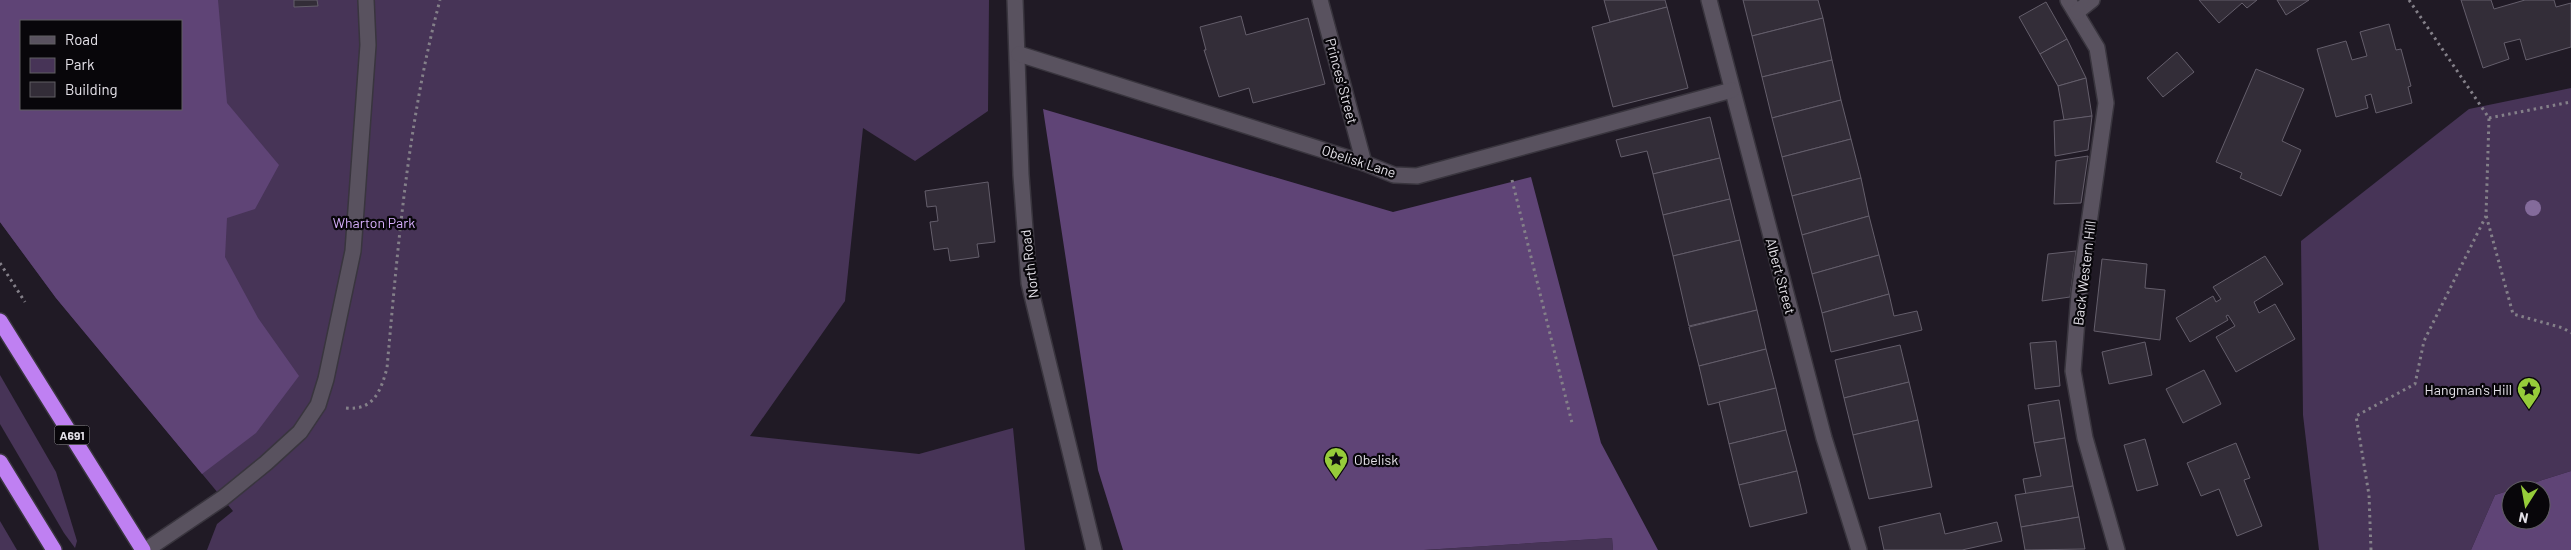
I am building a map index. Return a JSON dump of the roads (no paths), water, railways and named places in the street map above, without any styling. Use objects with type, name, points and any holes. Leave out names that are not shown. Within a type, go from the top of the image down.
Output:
[{"type":"highway","name":"A691","points":[[0,321],[144,550]]},
{"type":"highway","points":[[0,462],[54,550]]},
{"type":"street","points":[[144,550],[223,498],[266,463],[300,432],[318,405],[326,379],[353,251],[368,45],[366,0]]},
{"type":"street","name":"North Road","points":[[1015,0],[1019,54],[1021,175],[1029,283],[1094,550]]},
{"type":"street","name":"Princes' Street","points":[[1320,0],[1364,163]]},
{"type":"street","name":"Albert Street","points":[[1709,0],[1824,438],[1859,550]]},
{"type":"street","points":[[2073,6],[2092,0]]},
{"type":"street","name":"Back Western Hill","points":[[2073,6],[2097,48],[2106,103],[2079,294],[2073,371],[2085,438],[2117,550]]},
{"type":"street","name":"Obelisk Lane","points":[[1019,54],[1364,163],[1394,175],[1417,176],[1732,90]]},
{"type":"place","name":"Hangman's Hill","points":[[2529,410]]},
{"type":"place","name":"Obelisk","points":[[1336,480]]},
{"type":"park label","name":"Wharton Park","points":[[374,222]]}]
